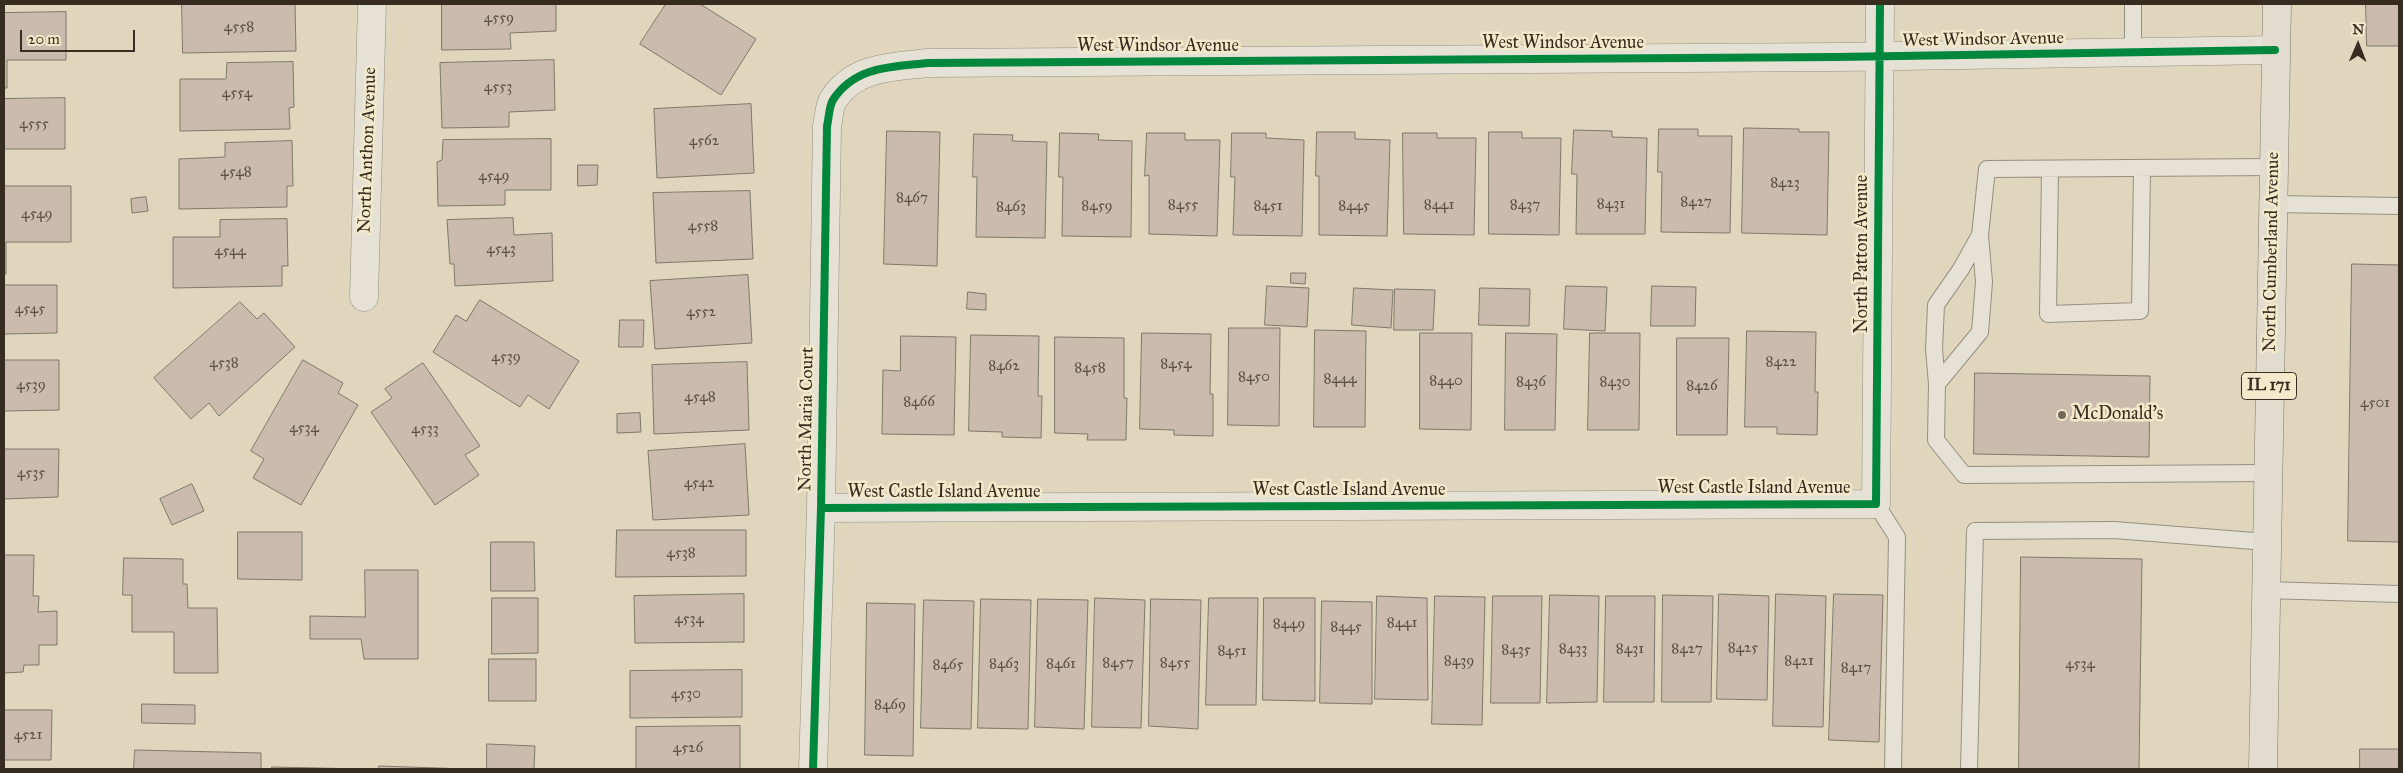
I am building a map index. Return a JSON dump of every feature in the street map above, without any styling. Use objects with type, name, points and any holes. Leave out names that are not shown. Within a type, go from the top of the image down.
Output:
[{"type":"main road","name":"North Cumberland Avenue","points":[[2263,769],[2277,4]]},
{"type":"street","name":"North Anthon Avenue","points":[[364,297],[372,4]]},
{"type":"street","name":"North Patton Avenue","points":[[1876,504],[1880,4]]},
{"type":"street","name":"West Windsor Avenue","points":[[853,78],[880,69],[928,63],[1880,57],[2275,50]]},
{"type":"street","name":"North Maria Court","points":[[813,769],[821,508],[827,126],[832,101],[853,78]]},
{"type":"street","name":"West Castle Island Avenue","points":[[821,508],[1876,504]]},
{"type":"lane","points":[[2133,52],[2134,4]]},
{"type":"lane","points":[[1937,384],[1980,332],[1984,282],[1980,235],[1987,170],[2273,167]]},
{"type":"lane","points":[[2050,169],[2048,314],[2140,311],[2142,168]]},
{"type":"lane","points":[[2273,204],[2399,206]]},
{"type":"lane","points":[[1980,235],[1961,269],[1936,305],[1934,349],[1937,384],[1936,440],[1964,475],[2268,473]]},
{"type":"lane","points":[[1876,504],[1897,537],[1892,769]]},
{"type":"lane","points":[[1969,769],[1975,531],[2114,530],[2267,542]]},
{"type":"lane","points":[[2266,590],[2399,594]]},
{"type":"building","points":[[182,4],[295,4],[296,51],[183,53]]},
{"type":"building","points":[[442,4],[556,4],[556,31],[510,33],[511,49],[442,50]]},
{"type":"building","points":[[666,4],[700,4],[756,39],[721,95],[640,44]]},
{"type":"building","points":[[2366,4],[2399,4],[2399,46],[2367,46]]},
{"type":"building","points":[[66,12],[66,60],[7,60],[7,88],[4,88],[4,13]]},
{"type":"building","points":[[554,60],[555,110],[509,112],[509,127],[442,128],[440,63]]},
{"type":"building","points":[[293,62],[294,107],[289,108],[290,129],[180,131],[180,79],[226,79],[227,63]]},
{"type":"building","points":[[65,98],[65,149],[4,149],[4,99]]},
{"type":"building","points":[[751,104],[754,173],[657,178],[654,109]]},
{"type":"building","points":[[1744,128],[1799,129],[1799,132],[1829,132],[1827,235],[1742,233]]},
{"type":"building","points":[[1659,129],[1698,129],[1698,136],[1732,136],[1730,233],[1661,232],[1662,172],[1658,172]]},
{"type":"building","points":[[1574,130],[1612,131],[1612,137],[1647,138],[1645,234],[1576,234],[1577,174],[1572,174]]},
{"type":"building","points":[[887,131],[940,132],[937,266],[884,264]]},
{"type":"building","points":[[1317,132],[1355,132],[1355,139],[1390,140],[1387,236],[1319,235],[1319,176],[1316,176]]},
{"type":"building","points":[[1489,132],[1522,132],[1522,138],[1561,138],[1559,235],[1489,234]]},
{"type":"building","points":[[1060,133],[1099,134],[1098,140],[1132,141],[1131,237],[1062,236],[1063,177],[1059,177]]},
{"type":"building","points":[[1147,133],[1185,133],[1185,140],[1220,140],[1217,236],[1149,234],[1149,175],[1145,176]]},
{"type":"building","points":[[1232,133],[1266,133],[1266,138],[1304,140],[1302,236],[1233,235],[1235,177],[1231,177]]},
{"type":"building","points":[[1403,133],[1437,133],[1437,138],[1476,138],[1474,235],[1404,234]]},
{"type":"building","points":[[974,134],[1013,135],[1012,141],[1047,142],[1045,238],[976,237],[977,177],[973,177]]},
{"type":"building","points":[[551,139],[551,190],[505,190],[505,205],[438,206],[437,162],[442,160],[443,140]]},
{"type":"building","points":[[292,141],[293,186],[287,186],[287,207],[179,209],[179,159],[225,157],[225,143]]},
{"type":"building","points":[[578,165],[598,165],[597,185],[578,186]]},
{"type":"building","points":[[4,186],[71,186],[71,242],[6,242],[6,274],[4,274]]},
{"type":"building","points":[[750,191],[753,259],[656,263],[653,193]]},
{"type":"building","points":[[146,197],[148,211],[132,213],[131,199]]},
{"type":"building","points":[[513,218],[514,235],[552,233],[553,281],[455,286],[454,264],[450,264],[447,220]]},
{"type":"building","points":[[287,219],[288,266],[282,266],[282,286],[173,288],[173,237],[220,237],[220,220]]},
{"type":"building","points":[[2352,264],[2399,265],[2399,542],[2348,541]]},
{"type":"building","points":[[1291,273],[1306,273],[1305,284],[1291,283]]},
{"type":"building","points":[[748,275],[752,343],[655,349],[650,281]]},
{"type":"building","points":[[4,285],[57,285],[57,333],[4,334]]},
{"type":"building","points":[[1267,286],[1309,288],[1307,327],[1265,325]]},
{"type":"building","points":[[1566,286],[1607,287],[1605,331],[1564,329]]},
{"type":"building","points":[[1652,286],[1696,287],[1695,326],[1651,326]]},
{"type":"building","points":[[1354,288],[1393,290],[1391,328],[1352,325]]},
{"type":"building","points":[[1480,288],[1530,289],[1529,326],[1479,325]]},
{"type":"building","points":[[1395,289],[1435,290],[1433,330],[1394,330]]},
{"type":"building","points":[[968,292],[986,294],[986,310],[967,309]]},
{"type":"building","points":[[480,300],[579,361],[549,409],[528,395],[520,407],[433,352],[456,315],[466,321]]},
{"type":"building","points":[[240,302],[257,319],[264,313],[295,347],[219,416],[209,403],[191,419],[154,378]]},
{"type":"building","points":[[620,320],[644,320],[643,347],[619,347]]},
{"type":"building","points":[[1229,328],[1280,328],[1279,426],[1228,425]]},
{"type":"building","points":[[1315,330],[1366,331],[1365,427],[1314,427]]},
{"type":"building","points":[[1747,331],[1816,332],[1815,392],[1818,392],[1817,435],[1777,434],[1777,427],[1745,427]]},
{"type":"building","points":[[1142,333],[1211,334],[1210,394],[1213,394],[1213,436],[1174,435],[1174,430],[1140,429]]},
{"type":"building","points":[[1420,333],[1472,333],[1471,430],[1420,429]]},
{"type":"building","points":[[1506,333],[1557,334],[1555,430],[1505,430]]},
{"type":"building","points":[[1590,333],[1640,333],[1639,430],[1588,430]]},
{"type":"building","points":[[971,335],[1039,336],[1038,396],[1042,396],[1041,438],[1002,437],[1002,432],[969,431]]},
{"type":"building","points":[[901,336],[956,337],[954,435],[882,434],[883,370],[900,371]]},
{"type":"building","points":[[1055,337],[1124,338],[1124,398],[1127,398],[1126,440],[1087,440],[1088,434],[1055,433]]},
{"type":"building","points":[[1677,338],[1729,338],[1727,435],[1677,435]]},
{"type":"building","points":[[4,360],[59,360],[59,410],[4,411]]},
{"type":"building","points":[[303,360],[343,383],[338,393],[358,405],[301,505],[253,478],[264,459],[251,451]]},
{"type":"building","points":[[747,362],[749,430],[654,434],[652,365]]},
{"type":"building","points":[[423,363],[480,446],[465,455],[479,475],[435,505],[371,412],[392,398],[385,389]]},
{"type":"building","name":"McDonald's","points":[[1975,373],[2150,376],[2149,457],[1974,454]]},
{"type":"building","points":[[640,413],[641,432],[617,433],[617,414]]},
{"type":"building","points":[[745,444],[749,515],[653,520],[648,451]]},
{"type":"building","points":[[4,449],[59,449],[58,497],[4,499]]},
{"type":"building","points":[[192,484],[204,511],[172,525],[160,499]]},
{"type":"building","points":[[617,530],[746,530],[746,576],[616,577]]},
{"type":"building","points":[[238,532],[302,532],[302,580],[238,579]]},
{"type":"building","points":[[491,542],[534,542],[535,591],[491,591]]},
{"type":"building","points":[[4,555],[34,555],[33,596],[39,596],[38,612],[57,611],[57,645],[39,645],[39,665],[24,665],[23,672],[4,673]]},
{"type":"building","points":[[2021,557],[2142,559],[2139,769],[2019,769]]},
{"type":"building","points":[[124,558],[183,559],[183,584],[187,584],[188,608],[217,608],[218,673],[174,673],[174,632],[132,632],[132,595],[123,595]]},
{"type":"building","points":[[365,570],[418,570],[418,659],[364,659],[361,639],[310,639],[310,616],[365,617]]},
{"type":"building","points":[[744,594],[744,642],[635,643],[634,596]]},
{"type":"building","points":[[1719,594],[1769,596],[1767,700],[1717,699]]},
{"type":"building","points":[[1776,594],[1826,596],[1823,727],[1773,726]]},
{"type":"building","points":[[1834,594],[1883,595],[1879,742],[1829,740]]},
{"type":"building","points":[[1550,595],[1599,596],[1597,702],[1547,703]]},
{"type":"building","points":[[1663,595],[1713,596],[1711,702],[1662,702]]},
{"type":"building","points":[[1377,596],[1427,598],[1428,700],[1375,699]]},
{"type":"building","points":[[1435,596],[1485,597],[1482,725],[1432,724]]},
{"type":"building","points":[[1493,596],[1542,596],[1540,703],[1491,703]]},
{"type":"building","points":[[1606,596],[1655,596],[1654,702],[1604,702]]},
{"type":"building","points":[[492,598],[538,598],[538,653],[492,654]]},
{"type":"building","points":[[1095,598],[1145,600],[1141,728],[1092,727]]},
{"type":"building","points":[[1209,598],[1258,598],[1256,705],[1206,705]]},
{"type":"building","points":[[1264,598],[1315,598],[1315,701],[1263,700]]},
{"type":"building","points":[[981,599],[1031,600],[1028,729],[978,728]]},
{"type":"building","points":[[1038,599],[1088,600],[1084,729],[1035,727]]},
{"type":"building","points":[[1151,599],[1201,600],[1198,729],[1149,726]]},
{"type":"building","points":[[924,600],[974,601],[971,729],[921,728]]},
{"type":"building","points":[[1322,601],[1372,602],[1372,704],[1320,703]]},
{"type":"building","points":[[867,603],[915,604],[913,756],[865,755]]},
{"type":"building","points":[[489,659],[536,659],[536,701],[489,701]]},
{"type":"building","points":[[742,670],[742,717],[630,718],[630,671]]},
{"type":"building","points":[[142,704],[195,705],[195,724],[142,723]]},
{"type":"building","points":[[4,710],[52,710],[51,760],[4,760]]},
{"type":"building","points":[[740,726],[740,769],[636,769],[636,727]]},
{"type":"building","points":[[487,744],[535,746],[534,769],[487,769]]},
{"type":"building","points":[[2360,749],[2399,749],[2399,769],[2360,769]]},
{"type":"building","points":[[135,750],[261,753],[261,769],[134,769]]},
{"type":"building","points":[[379,766],[467,769],[379,769]]},
{"type":"building","points":[[272,767],[364,769],[272,769]]},
{"type":"cycle path","points":[[821,508],[1876,504],[1880,4]]},
{"type":"cycle path","points":[[813,769],[821,508],[827,126],[833,100],[852,80],[863,74],[875,70],[928,63],[1837,57],[2275,50]]},
{"type":"place","name":"McDonald's","points":[[2062,415]]}]
